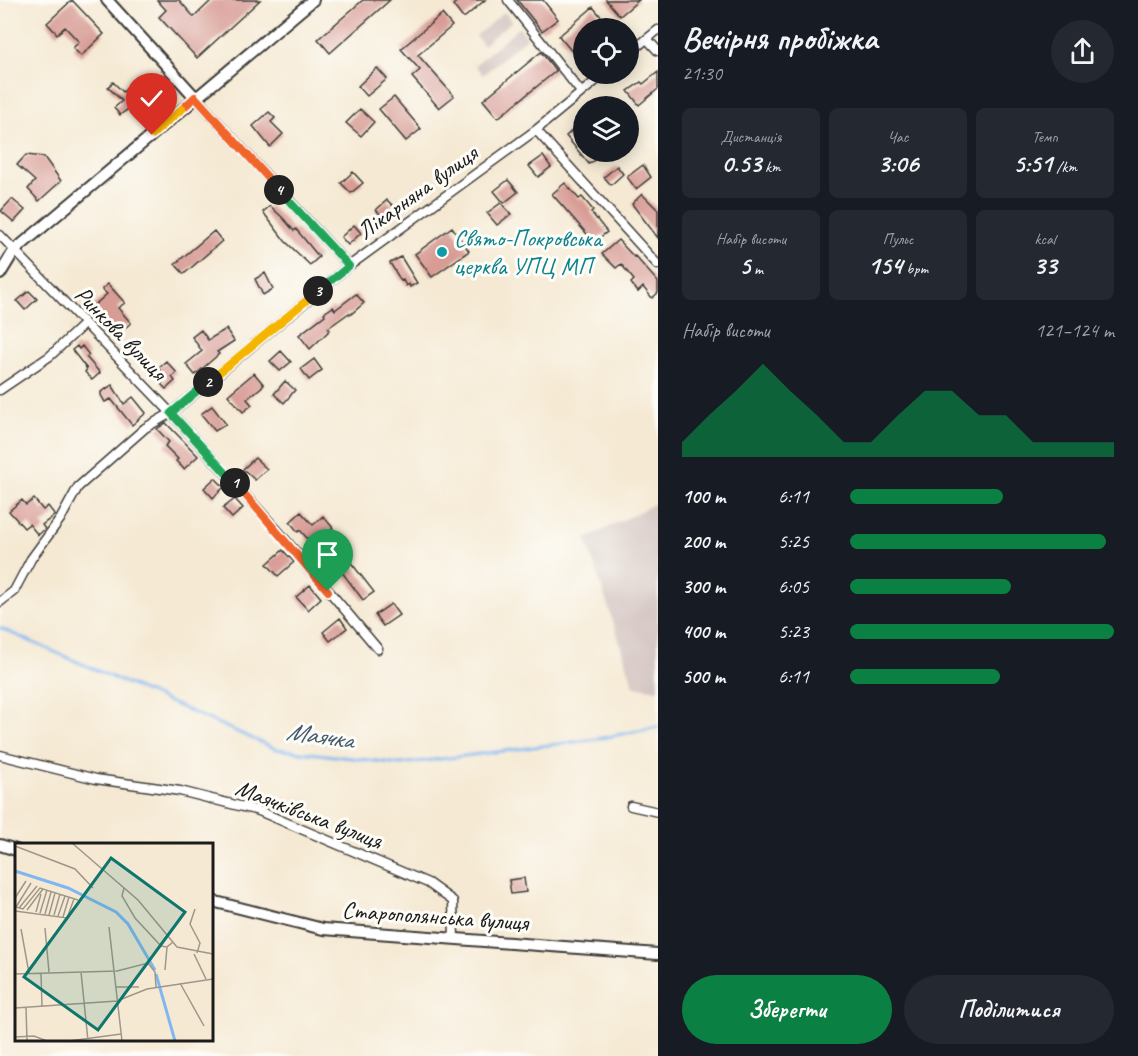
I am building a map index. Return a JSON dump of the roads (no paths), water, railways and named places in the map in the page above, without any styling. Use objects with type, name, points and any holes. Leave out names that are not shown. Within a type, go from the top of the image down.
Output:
[{"type":"street","points":[[107,0],[349,266]]},
{"type":"street","points":[[0,274],[14,251],[313,0]]},
{"type":"street","points":[[508,0],[581,92]]},
{"type":"street","points":[[639,45],[658,30]]},
{"type":"street","points":[[647,39],[658,51]]},
{"type":"street","name":"Лікарняна вулиця","points":[[0,602],[14,591],[31,558],[61,518],[78,487],[145,428],[171,413],[349,266],[536,130],[591,84]]},
{"type":"street","points":[[536,130],[658,265]]},
{"type":"street","name":"Ринкова вулиця","points":[[0,235],[171,413],[279,532],[378,649]]},
{"type":"street","points":[[0,390],[50,356],[84,324]]},
{"type":"street","name":"Маячківська вулиця","points":[[0,755],[96,779],[180,791],[260,811],[428,883],[453,901],[454,939]]},
{"type":"street","points":[[632,806],[658,812]]},
{"type":"street","points":[[0,846],[15,850]]},
{"type":"street","name":"Старополянська вулиця","points":[[213,901],[323,929],[658,954]]},
{"type":"waterway","name":"Маячка","points":[[0,628],[276,749],[401,764],[597,739],[658,727]]},
{"type":"place","name":"Свято-Покровська церква УПЦ МП","points":[[442,252]]}]
